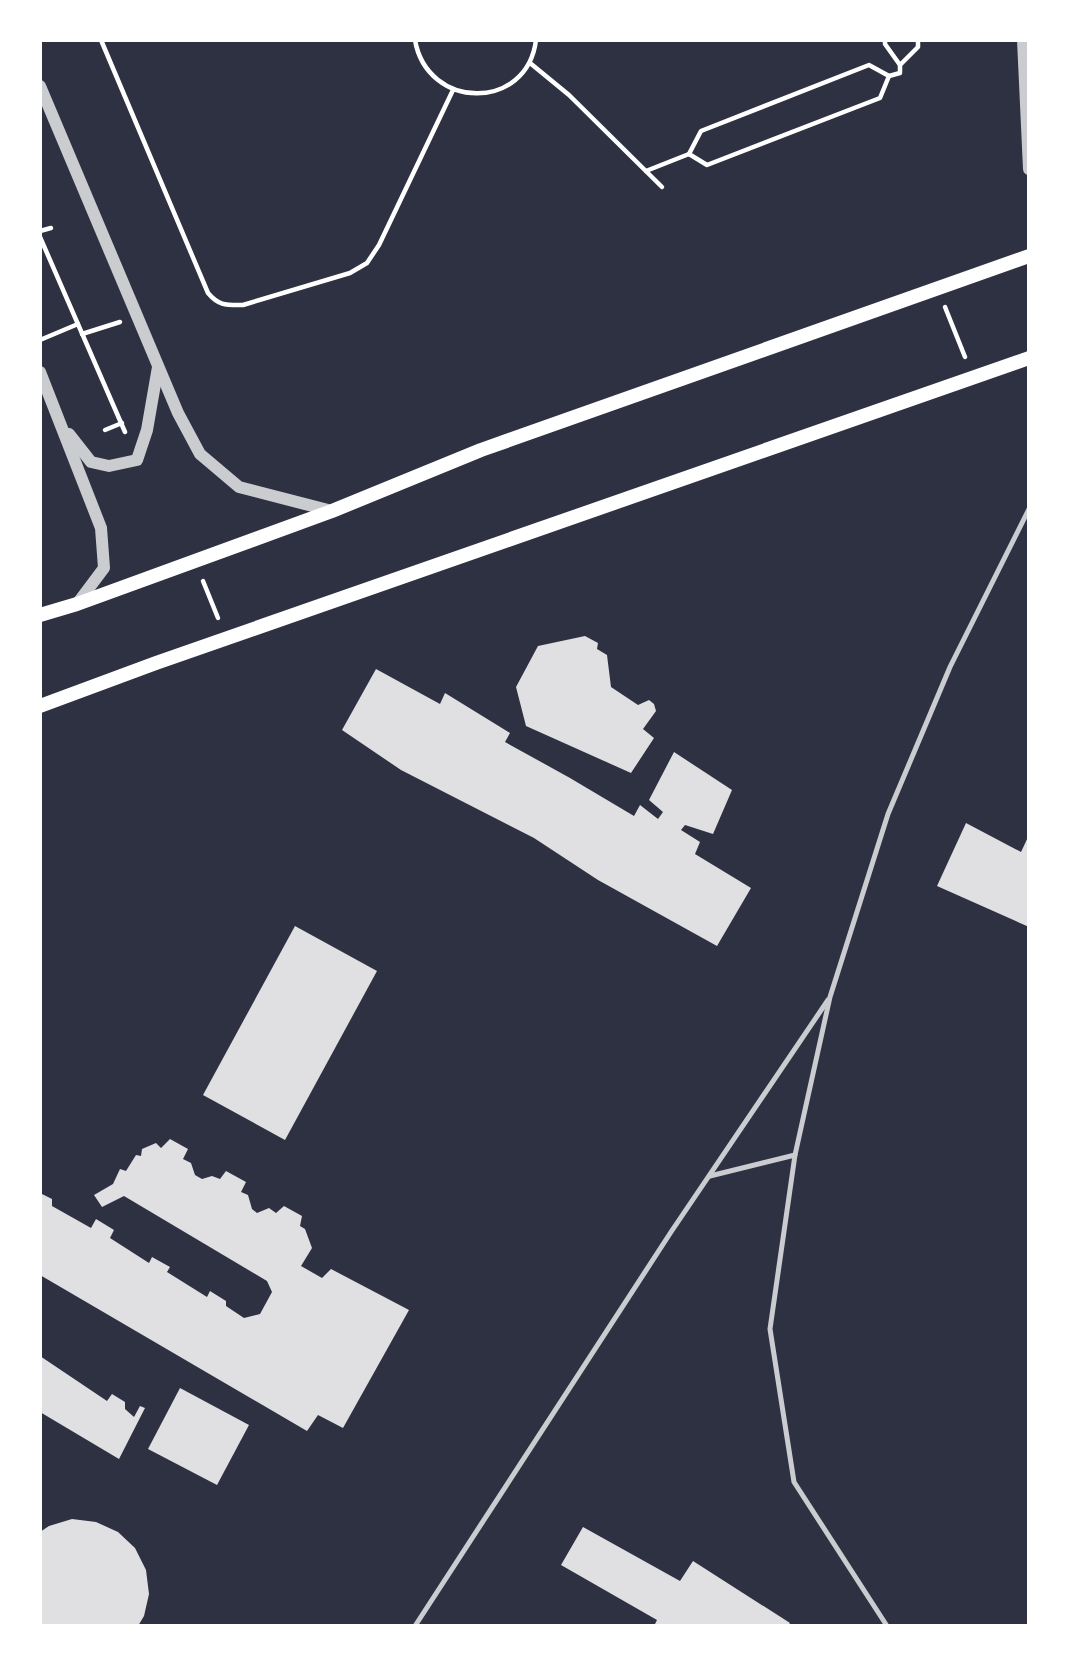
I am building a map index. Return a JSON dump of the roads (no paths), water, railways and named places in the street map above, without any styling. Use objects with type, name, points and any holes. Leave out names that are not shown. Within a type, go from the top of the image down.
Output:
[{"type":"main road","points":[[40,615],[332,511],[481,450],[1029,256]]},
{"type":"main road","points":[[40,706],[1029,358]]},
{"type":"street","points":[[1023,40],[1029,169]]},
{"type":"street","points":[[40,86],[178,413],[200,454],[239,487],[332,511]]},
{"type":"street","points":[[60,423],[91,462],[109,466],[137,460],[147,430],[158,366]]},
{"type":"street","points":[[40,372],[100,528],[104,568],[77,604]]},
{"type":"lane","points":[[887,1626],[794,1482],[770,1329],[795,1154],[830,997],[888,814],[950,667],[1029,509]]},
{"type":"lane","points":[[415,1626],[709,1176],[830,997]]},
{"type":"lane","points":[[709,1176],[795,1154]]}]
